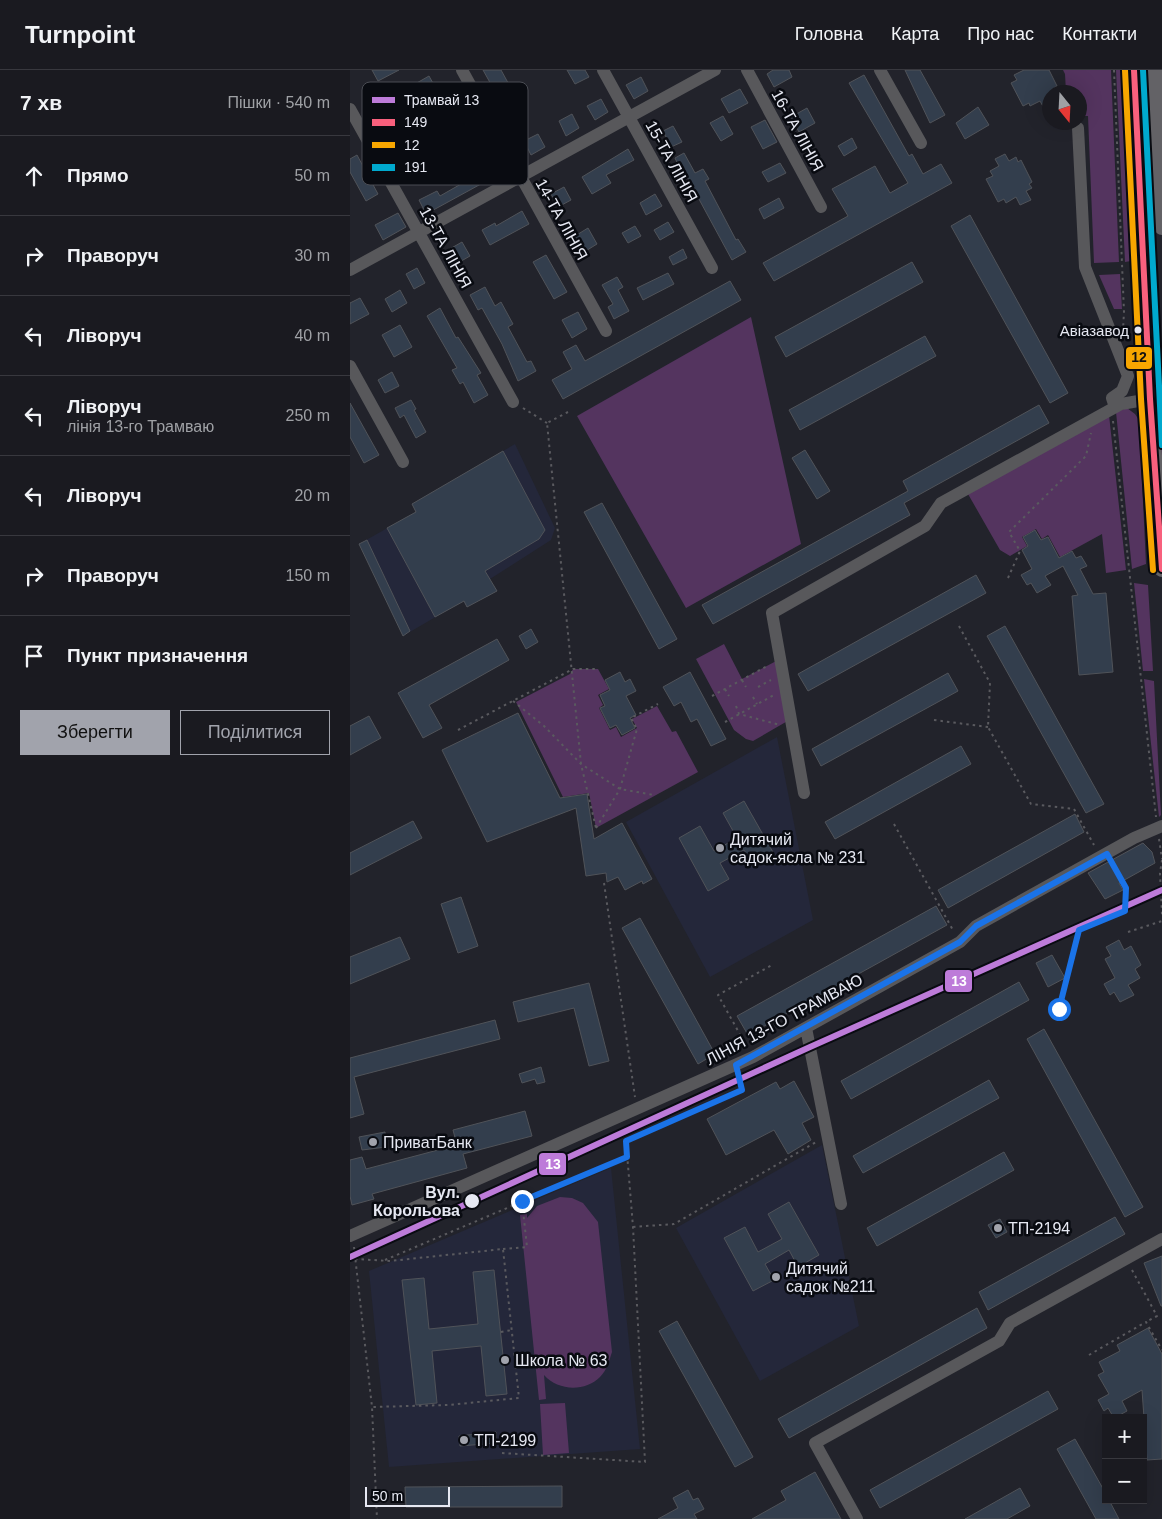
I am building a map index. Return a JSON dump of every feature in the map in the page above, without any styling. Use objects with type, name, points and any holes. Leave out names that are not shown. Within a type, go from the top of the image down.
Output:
[{"type":"main road","points":[[1134,70],[1150,399],[1162,569]]},
{"type":"main road","points":[[1155,70],[1161,163],[1162,227]]},
{"type":"main road","points":[[1141,205],[1161,204]]},
{"type":"street","name":"14-ТА ЛІНІЯ","points":[[462,70],[469,82]]},
{"type":"street","name":"15-ТА ЛІНІЯ","points":[[603,70],[712,268]]},
{"type":"street","points":[[528,173],[715,70]]},
{"type":"street","name":"16-ТА ЛІНІЯ","points":[[747,70],[821,206]]},
{"type":"street","points":[[880,70],[922,143]]},
{"type":"street","name":"13-ТА ЛІНІЯ","points":[[350,109],[362,131]]},
{"type":"street","points":[[1078,130],[1085,267],[1128,376],[1122,391],[1112,398],[1114,408]]},
{"type":"street","name":"13-ТА ЛІНІЯ","points":[[392,185],[513,402]]},
{"type":"street","points":[[350,270],[506,185]]},
{"type":"street","name":"14-ТА ЛІНІЯ","points":[[524,185],[606,331]]},
{"type":"street","points":[[350,366],[403,462]]},
{"type":"street","points":[[804,793],[772,613],[925,526],[941,503],[1121,404],[1150,399]]},
{"type":"street","name":"ЛІНІЯ 13-ГО ТРАМВАЮ","points":[[350,1236],[753,1057],[960,942],[976,926],[1160,826]]},
{"type":"street","points":[[806,1028],[841,1204]]},
{"type":"street","points":[[857,1519],[815,1443],[999,1341],[1010,1323],[1162,1239]]},
{"type":"path","points":[[1114,70],[1123,271],[1123,330]]},
{"type":"path","points":[[1123,271],[1128,271]]},
{"type":"path","points":[[513,402],[547,423]]},
{"type":"path","points":[[1114,408],[1160,826],[1162,915]]},
{"type":"path","points":[[547,423],[568,412]]},
{"type":"path","points":[[1008,578],[1020,551],[1010,532],[1086,456],[1094,419]]},
{"type":"path","points":[[547,423],[581,764],[596,828],[620,789],[637,729],[631,718],[658,704]]},
{"type":"path","points":[[959,626],[990,683],[988,727],[1032,804],[1074,809],[1126,888],[1125,911],[1079,930],[1059,1009]]},
{"type":"path","points":[[712,696],[780,659]]},
{"type":"path","points":[[458,730],[573,669],[598,669]]},
{"type":"path","points":[[758,687],[783,674]]},
{"type":"path","points":[[742,679],[746,687]]},
{"type":"path","points":[[725,688],[729,696]]},
{"type":"path","points":[[725,722],[785,689]]},
{"type":"path","points":[[753,697],[757,704]]},
{"type":"path","points":[[513,701],[544,726],[581,764],[620,789],[654,795]]},
{"type":"path","points":[[736,706],[739,714]]},
{"type":"path","points":[[739,714],[781,725]]},
{"type":"path","points":[[934,720],[988,727]]},
{"type":"path","points":[[894,824],[960,942]]},
{"type":"path","points":[[604,883],[636,1110]]},
{"type":"path","points":[[1128,932],[1162,921]]},
{"type":"path","points":[[753,1057],[718,995],[772,965]]},
{"type":"path","points":[[502,1453],[645,1462],[633,1227],[626,1141],[742,1090],[736,1065]]},
{"type":"path","points":[[633,1227],[674,1224],[828,1136]]},
{"type":"path","points":[[383,1261],[627,1157]]},
{"type":"path","points":[[355,1260],[383,1261],[527,1247],[522,1201]]},
{"type":"path","points":[[350,1242],[354,1246],[372,1408],[376,1519]]},
{"type":"path","points":[[372,1408],[448,1405],[519,1398],[503,1250]]},
{"type":"path","points":[[1089,1355],[1157,1316],[1126,1259]]},
{"type":"path","points":[[1146,1322],[1162,1350]]},
{"type":"path","points":[[501,1332],[512,1330]]},
{"type":"shaded area","points":[[1063,70],[1111,70],[1119,262],[1094,263],[1087,85],[1066,85]]},
{"type":"shaded area","points":[[1116,70],[1122,70],[1131,261],[1125,262]]},
{"type":"shaded area","points":[[1142,70],[1145,70],[1149,195],[1148,195]]},
{"type":"shaded area","points":[[1120,274],[1122,309],[1114,309],[1099,275]]},
{"type":"shaded area","points":[[1152,277],[1154,277],[1162,407],[1162,467]]},
{"type":"shaded area","points":[[751,317],[801,544],[686,608],[577,416]]},
{"type":"shaded area","points":[[1127,408],[1139,420],[1146,564],[1132,569],[1116,412]]},
{"type":"shaded area","points":[[1109,415],[1126,570],[1106,573],[1102,534],[1060,557],[1048,535],[1042,539],[1036,529],[1022,537],[1027,546],[1010,556],[1000,550],[968,494]]},
{"type":"shaded area","points":[[515,444],[555,528],[551,540],[490,579],[497,591],[467,607],[463,601],[403,636],[359,544],[416,512],[412,504]]},
{"type":"shaded area","points":[[1134,583],[1148,585],[1153,671],[1143,671]]},
{"type":"shaded area","points":[[724,644],[742,679],[780,659],[791,719],[753,741],[746,739],[734,730],[696,659]]},
{"type":"shaded area","points":[[573,669],[598,669],[609,689],[598,695],[603,705],[599,708],[610,730],[616,727],[621,737],[637,728],[632,719],[657,706],[672,732],[676,731],[698,772],[596,828],[589,793],[563,797],[516,702],[570,674]]},
{"type":"shaded area","points":[[1144,679],[1154,681],[1161,815],[1159,817]]},
{"type":"shaded area","name":"Дитячий садок-ясла № 231","points":[[777,737],[813,920],[710,977],[626,822]]},
{"type":"shaded area","name":"Дитячий садок №211","points":[[822,1145],[859,1326],[760,1381],[676,1228]]},
{"type":"shaded area","name":"Школа № 63","points":[[611,1168],[640,1449],[389,1467],[369,1271]]},
{"type":"shaded area","points":[[560,1197],[572,1198],[583,1203],[598,1222],[612,1352],[608,1365],[600,1377],[587,1385],[572,1388],[564,1387],[544,1375],[546,1399],[539,1400],[520,1215],[527,1214],[527,1218],[537,1206]]},
{"type":"shaded area","points":[[565,1403],[569,1453],[543,1455],[540,1404]]},
{"type":"building","points":[[372,70],[399,70],[378,81]]},
{"type":"building","points":[[483,70],[501,70],[508,82],[490,82]]},
{"type":"building","points":[[567,70],[585,70],[589,77],[575,84]]},
{"type":"building","points":[[773,70],[789,70],[792,77],[774,87],[767,74]]},
{"type":"building","points":[[905,70],[920,70],[945,115],[930,123]]},
{"type":"building","points":[[1024,70],[1049,70],[1056,85],[1042,85],[1042,105],[1040,101],[1030,106],[1029,103],[1023,106],[1011,83],[1017,80],[1014,75]]},
{"type":"building","points":[[864,75],[909,156],[912,154],[923,174],[941,164],[952,183],[774,281],[763,263],[848,216],[832,189],[875,166],[890,193],[908,183],[849,83]]},
{"type":"building","points":[[429,76],[432,82],[418,82]]},
{"type":"building","points":[[641,77],[648,91],[634,99],[626,85]]},
{"type":"building","points":[[740,89],[748,103],[729,113],[721,99]]},
{"type":"building","points":[[601,99],[608,112],[595,120],[587,106]]},
{"type":"building","points":[[978,107],[989,125],[965,139],[956,123]]},
{"type":"building","points":[[807,108],[815,123],[799,132],[791,117]]},
{"type":"building","points":[[572,114],[579,128],[566,136],[559,121]]},
{"type":"building","points":[[723,116],[733,134],[721,141],[710,123]]},
{"type":"building","points":[[765,120],[777,142],[763,149],[751,127]]},
{"type":"building","points":[[673,126],[682,142],[671,147],[663,131]]},
{"type":"building","points":[[538,134],[545,147],[531,155],[528,149],[528,139]]},
{"type":"building","points":[[852,138],[857,148],[844,156],[838,146]]},
{"type":"building","points":[[628,149],[634,160],[606,175],[611,183],[592,194],[582,177]]},
{"type":"building","points":[[684,153],[695,173],[703,169],[709,179],[705,181],[736,240],[738,239],[746,252],[732,260],[681,166],[679,167],[675,158]]},
{"type":"building","points":[[1005,154],[1009,161],[1016,157],[1018,162],[1021,160],[1032,182],[1029,184],[1032,188],[1026,191],[1031,200],[1020,205],[1016,197],[1006,203],[1004,199],[998,202],[986,179],[993,176],[990,171],[999,166],[995,159]]},
{"type":"building","points":[[357,155],[362,164],[362,185],[373,185],[378,194],[366,201],[350,172],[350,159]]},
{"type":"building","points":[[780,163],[786,173],[768,182],[762,172]]},
{"type":"building","points":[[459,185],[479,185],[426,214],[419,200],[437,191],[440,196]]},
{"type":"building","points":[[564,187],[571,200],[558,207],[551,194]]},
{"type":"building","points":[[655,194],[662,206],[646,215],[640,203]]},
{"type":"building","points":[[779,198],[784,208],[764,219],[759,209]]},
{"type":"building","points":[[522,211],[529,224],[490,245],[482,230],[495,223],[496,226]]},
{"type":"building","points":[[398,213],[406,227],[383,240],[375,225]]},
{"type":"building","points":[[970,215],[1068,393],[1050,403],[951,226]]},
{"type":"building","points":[[668,222],[674,232],[660,240],[654,230]]},
{"type":"building","points":[[635,226],[641,236],[628,243],[622,233]]},
{"type":"building","points":[[588,228],[597,244],[584,252],[575,236]]},
{"type":"building","points":[[462,242],[470,256],[456,264],[448,250]]},
{"type":"building","points":[[683,249],[687,258],[673,265],[669,257]]},
{"type":"building","points":[[546,255],[567,292],[554,299],[533,262]]},
{"type":"building","points":[[912,262],[923,282],[786,357],[775,337]]},
{"type":"building","points":[[417,268],[425,283],[414,289],[406,274]]},
{"type":"building","points":[[668,273],[674,284],[643,300],[637,288]]},
{"type":"building","points":[[617,277],[623,287],[618,290],[629,311],[614,319],[608,307],[613,304],[602,285]]},
{"type":"building","points":[[730,281],[741,300],[563,399],[552,380],[572,369],[563,352],[576,345],[585,361]]},
{"type":"building","points":[[485,287],[495,306],[501,302],[513,324],[508,327],[527,362],[531,361],[536,371],[518,381],[502,344],[482,308],[478,310],[470,295]]},
{"type":"building","points":[[400,290],[407,303],[392,312],[385,299]]},
{"type":"building","points":[[360,298],[369,314],[350,324],[350,303]]},
{"type":"building","points":[[440,308],[456,338],[458,337],[481,373],[477,375],[488,395],[474,403],[463,382],[460,384],[452,370],[457,368],[427,316]]},
{"type":"building","points":[[578,312],[587,329],[572,338],[562,320]]},
{"type":"building","points":[[400,325],[412,347],[394,357],[382,335]]},
{"type":"building","points":[[925,336],[936,356],[800,430],[789,410]]},
{"type":"building","points":[[392,372],[399,386],[385,393],[378,380]]},
{"type":"building","points":[[411,400],[416,409],[414,410],[426,432],[416,438],[404,415],[400,418],[395,408]]},
{"type":"building","points":[[350,403],[379,455],[364,463],[350,437]]},
{"type":"building","points":[[1039,405],[1049,423],[904,503],[910,515],[713,624],[702,605],[908,491],[903,481]]},
{"type":"building","points":[[805,450],[830,491],[817,499],[792,458]]},
{"type":"building","points":[[503,451],[545,530],[539,539],[485,571],[497,591],[467,607],[464,601],[435,617],[387,528],[416,512],[412,504]]},
{"type":"building","points":[[602,503],[677,639],[659,649],[584,512]]},
{"type":"building","points":[[1035,530],[1041,540],[1048,537],[1059,558],[1072,551],[1076,558],[1081,556],[1087,566],[1080,569],[1093,594],[1106,593],[1113,672],[1079,675],[1072,596],[1078,595],[1063,566],[1045,576],[1051,585],[1037,593],[1031,583],[1027,585],[1021,575],[1032,569],[1022,550],[1028,546],[1023,537]]},
{"type":"building","points":[[367,540],[410,631],[403,636],[359,544]]},
{"type":"building","points":[[976,575],[986,593],[808,691],[798,674]]},
{"type":"building","points":[[1005,626],[1104,804],[1086,813],[987,636]]},
{"type":"building","points":[[531,629],[538,642],[526,649],[519,636]]},
{"type":"building","points":[[497,639],[509,660],[429,705],[442,728],[423,738],[398,693]]},
{"type":"building","points":[[620,672],[625,682],[630,679],[636,691],[626,696],[636,715],[630,718],[635,728],[622,735],[616,725],[610,728],[600,708],[605,706],[600,695],[610,690],[605,680]]},
{"type":"building","points":[[690,672],[726,739],[711,746],[697,719],[691,722],[681,702],[674,706],[663,687]]},
{"type":"building","points":[[948,673],[958,691],[821,766],[812,749]]},
{"type":"building","points":[[518,713],[560,798],[587,794],[594,839],[622,823],[652,879],[643,884],[642,881],[625,890],[618,877],[607,882],[606,873],[586,876],[576,808],[487,842],[442,750]]},
{"type":"building","points":[[369,716],[381,738],[350,755],[350,726]]},
{"type":"building","points":[[961,746],[971,764],[835,839],[825,822]]},
{"type":"building","points":[[744,801],[774,854],[753,866],[744,850],[720,863],[729,879],[708,891],[679,838],[700,826],[714,851],[737,838],[723,813]]},
{"type":"building","points":[[1075,814],[1084,832],[948,908],[938,890]]},
{"type":"building","points":[[413,821],[422,838],[350,875],[350,853]]},
{"type":"building","points":[[1143,843],[1152,852],[1155,863],[1119,883],[1123,890],[1105,899],[1088,873]]},
{"type":"building","points":[[461,897],[478,946],[458,953],[441,904]]},
{"type":"building","points":[[936,906],[947,925],[748,1035],[737,1016]]},
{"type":"building","points":[[640,918],[715,1054],[698,1064],[622,928]]},
{"type":"building","points":[[400,937],[410,959],[350,984],[350,957]]},
{"type":"building","points":[[1119,940],[1124,950],[1131,946],[1141,965],[1135,969],[1140,978],[1128,985],[1134,995],[1120,1002],[1114,992],[1110,995],[1104,984],[1115,978],[1105,959],[1111,956],[1106,947]]},
{"type":"building","points":[[1052,955],[1065,978],[1048,987],[1036,963]]},
{"type":"building","points":[[1019,982],[1029,1000],[851,1099],[841,1081]]},
{"type":"building","points":[[589,983],[609,1061],[589,1066],[574,1008],[518,1022],[513,1002]]},
{"type":"building","points":[[495,1020],[500,1039],[354,1077],[364,1114],[350,1118],[350,1058]]},
{"type":"building","points":[[1044,1029],[1143,1207],[1125,1217],[1027,1039]]},
{"type":"building","points":[[541,1067],[545,1082],[537,1084],[535,1079],[522,1083],[519,1074]]},
{"type":"building","points":[[989,1080],[999,1098],[863,1173],[853,1156]]},
{"type":"building","points":[[794,1081],[814,1117],[802,1123],[811,1140],[788,1154],[774,1130],[726,1155],[707,1119],[776,1082],[780,1089]]},
{"type":"building","points":[[525,1111],[532,1136],[463,1154],[467,1168],[372,1194],[374,1199],[352,1205],[350,1196],[350,1160],[362,1157],[366,1169],[457,1145],[453,1130]]},
{"type":"building","name":"ПриватБанк","points":[[385,1132],[386,1147],[362,1150],[359,1137]]},
{"type":"building","points":[[1004,1152],[1014,1170],[877,1246],[867,1228]]},
{"type":"building","points":[[789,1202],[819,1255],[798,1267],[789,1250],[765,1264],[774,1280],[753,1291],[724,1238],[745,1227],[758,1252],[782,1239],[768,1214]]},
{"type":"building","points":[[1115,1217],[1125,1234],[988,1310],[979,1292]]},
{"type":"building","name":"ТП-2194","points":[[1000,1219],[1007,1232],[996,1238],[988,1225]]},
{"type":"building","points":[[1162,1256],[1162,1306],[1161,1306],[1144,1263]]},
{"type":"building","points":[[494,1270],[507,1394],[486,1396],[481,1346],[432,1351],[437,1403],[416,1405],[402,1280],[424,1278],[429,1329],[478,1324],[473,1272]]},
{"type":"building","points":[[977,1308],[987,1328],[789,1438],[778,1419]]},
{"type":"building","points":[[677,1321],[753,1457],[735,1467],[659,1331]]},
{"type":"building","points":[[1148,1328],[1162,1354],[1162,1459],[1147,1460],[1147,1414],[1144,1414],[1142,1390],[1122,1401],[1127,1411],[1121,1414],[1112,1414],[1108,1408],[1104,1411],[1098,1400],[1109,1394],[1098,1375],[1104,1372],[1099,1362],[1120,1351],[1117,1345]]},
{"type":"building","points":[[1048,1391],[1058,1409],[880,1508],[870,1490]]},
{"type":"building","points":[[496,1432],[497,1443],[460,1446],[459,1436]]},
{"type":"building","points":[[1075,1439],[1102,1487],[1102,1504],[1111,1504],[1119,1519],[1096,1519],[1057,1449]]},
{"type":"building","points":[[815,1472],[841,1519],[752,1519],[786,1500],[781,1491]]},
{"type":"building","points":[[562,1486],[562,1507],[406,1507],[405,1487]]},
{"type":"building","points":[[1020,1488],[1030,1506],[1007,1519],[965,1519]]},
{"type":"building","points":[[688,1490],[693,1500],[698,1498],[704,1509],[694,1514],[697,1519],[658,1519],[678,1508],[673,1498]]},
{"type":"tram line","name":"13","points":[[350,1257],[810,1047],[1162,890]]},
{"type":"transit line","name":"12","points":[[1125,70],[1141,399],[1153,570]]},
{"type":"transit line","name":"149","points":[[1134,70],[1150,399],[1162,569]]},
{"type":"transit line","name":"191","points":[[1143,70],[1162,445]]},
{"type":"place","name":"Авіазавод","points":[[1138,330]]},
{"type":"place","name":"Дитячий садок-ясла № 231","points":[[720,848]]},
{"type":"place","name":"ПриватБанк","points":[[373,1142]]},
{"type":"place","name":"Вул. Корольова","points":[[472,1201]]},
{"type":"place","name":"ТП-2194","points":[[998,1228]]},
{"type":"place","name":"Дитячий садок №211","points":[[776,1277]]},
{"type":"place","name":"Школа № 63","points":[[505,1360]]},
{"type":"place","name":"ТП-2199","points":[[464,1440]]},
{"type":"route","points":[[522,1201],[627,1157],[626,1141],[742,1090],[736,1065],[960,942],[976,926],[1107,854],[1126,888],[1125,911],[1079,930],[1059,1009]]}]
